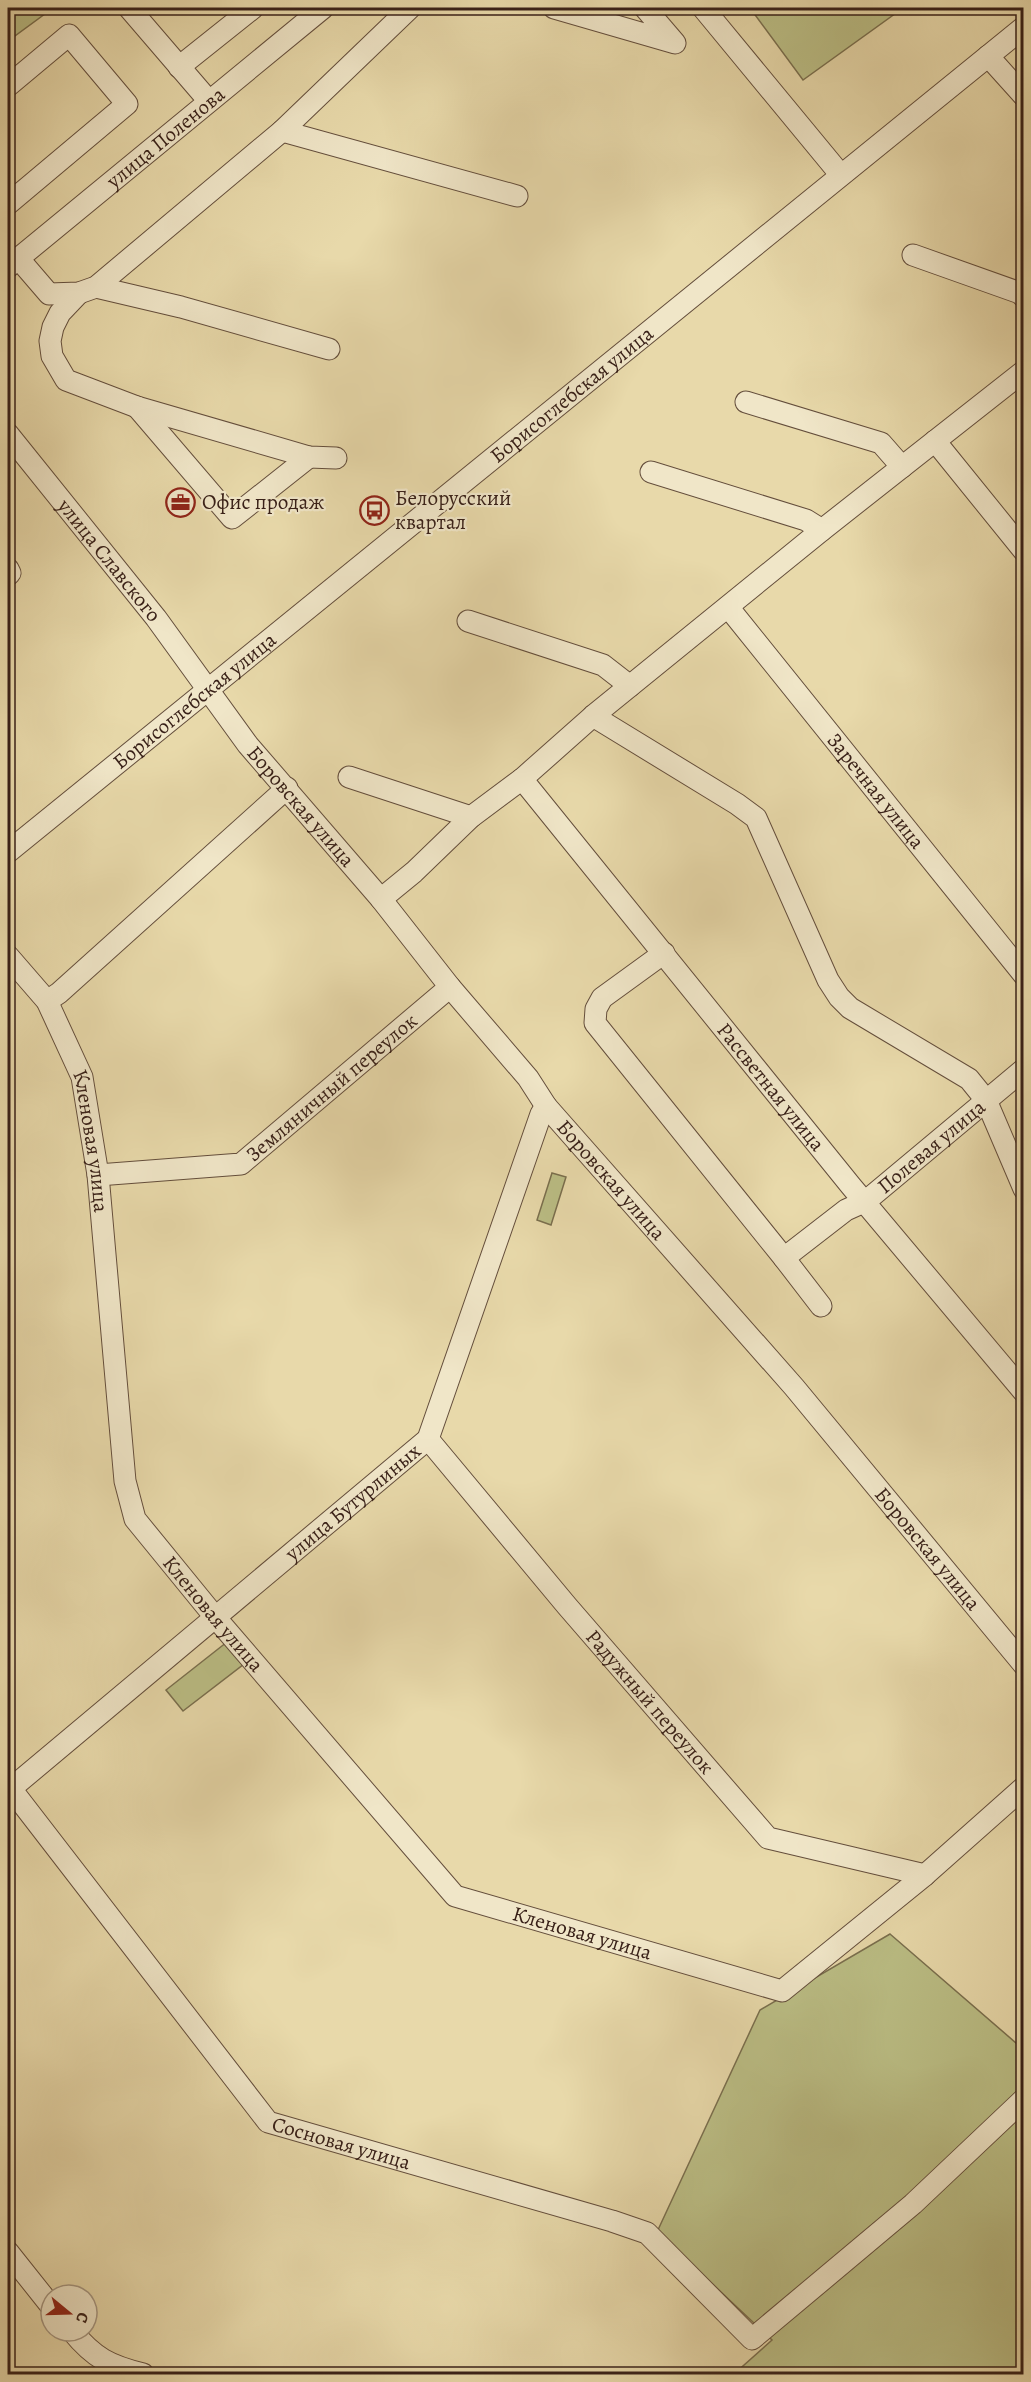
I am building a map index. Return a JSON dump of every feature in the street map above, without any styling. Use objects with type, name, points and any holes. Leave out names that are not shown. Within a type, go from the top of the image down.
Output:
[{"type":"street","points":[[129,8],[208,100]]},
{"type":"street","points":[[179,67],[253,8]]},
{"type":"street","name":"улица Поленова","points":[[13,262],[322,8]]},
{"type":"street","points":[[336,458],[309,457],[136,407],[66,380],[52,356],[52,327],[60,313],[282,130],[410,8]]},
{"type":"street","points":[[554,8],[675,43],[645,8]]},
{"type":"street","points":[[703,8],[840,174]]},
{"type":"street","name":"Борисоглебская улица","points":[[8,852],[1023,27]]},
{"type":"street","points":[[8,86],[69,34],[127,104],[8,204]]},
{"type":"street","points":[[988,56],[1023,96]]},
{"type":"street","points":[[282,130],[517,196]]},
{"type":"street","points":[[913,255],[1020,293],[1023,297]]},
{"type":"street","points":[[13,262],[50,294],[88,290],[181,307],[329,349]]},
{"type":"street","points":[[381,899],[414,872],[471,817],[522,779],[593,716],[1023,371]]},
{"type":"street","points":[[746,402],[881,443],[902,467]]},
{"type":"street","points":[[136,407],[232,518],[309,457]]},
{"type":"street","name":"улица Славского","points":[[8,434],[156,618],[209,688]]},
{"type":"street","points":[[934,441],[1023,551]]},
{"type":"street","points":[[651,472],[806,520],[822,530]]},
{"type":"street","points":[[8,569],[10,573],[8,575]]},
{"type":"street","name":"Заречная улица","points":[[728,607],[1023,975]]},
{"type":"street","points":[[468,621],[603,665],[630,686]]},
{"type":"street","name":"Боровская улица","points":[[209,688],[248,745],[381,899],[450,987],[528,1078],[546,1106],[794,1387],[1023,1665]]},
{"type":"street","points":[[593,716],[756,818],[838,998],[850,1008],[969,1079],[986,1100],[1023,1189]]},
{"type":"street","points":[[349,777],[471,817]]},
{"type":"street","name":"Рассветная улица","points":[[522,779],[851,1186],[866,1201],[1023,1392]]},
{"type":"street","points":[[47,1000],[58,993],[287,788]]},
{"type":"street","points":[[664,953],[602,998],[596,1009],[596,1023],[821,1306]]},
{"type":"street","name":"Кленовая улица","points":[[8,956],[47,1000],[82,1077],[98,1175],[125,1481],[135,1519],[215,1617],[455,1896],[782,1991],[925,1875]]},
{"type":"street","name":"Земляничный переулок","points":[[98,1175],[241,1164],[450,987]]},
{"type":"street","name":"Полевая улица","points":[[784,1258],[846,1210],[866,1201],[1023,1070]]},
{"type":"street","name":"улица Бутурлиных","points":[[8,1788],[428,1439],[541,1114],[546,1106]]},
{"type":"street","name":"Радужный переулок","points":[[428,1439],[567,1606],[768,1838],[925,1875]]},
{"type":"street","points":[[925,1875],[1023,1787]]},
{"type":"street","name":"Сосновая улица","points":[[8,1788],[268,2122],[647,2233],[752,2338],[913,2205],[1023,2099]]},
{"type":"street","points":[[8,2252],[39,2291]]},
{"type":"street","points":[[82,2343],[114,2367],[143,2374]]},
{"type":"green space","points":[[8,8],[53,8],[8,41]]},
{"type":"green space","points":[[750,8],[903,8],[803,80]]},
{"type":"green space","points":[[552,1173],[566,1177],[551,1225],[537,1220]]},
{"type":"green space","points":[[227,1642],[244,1664],[183,1711],[166,1690]]},
{"type":"green space","points":[[890,1934],[1023,2049],[1023,2374],[734,2374],[772,2340],[657,2232],[760,2010]]},
{"type":"place","name":"Офис продаж","points":[[181,502]]},
{"type":"place","name":"Белорусский квартал","points":[[374,510]]}]
